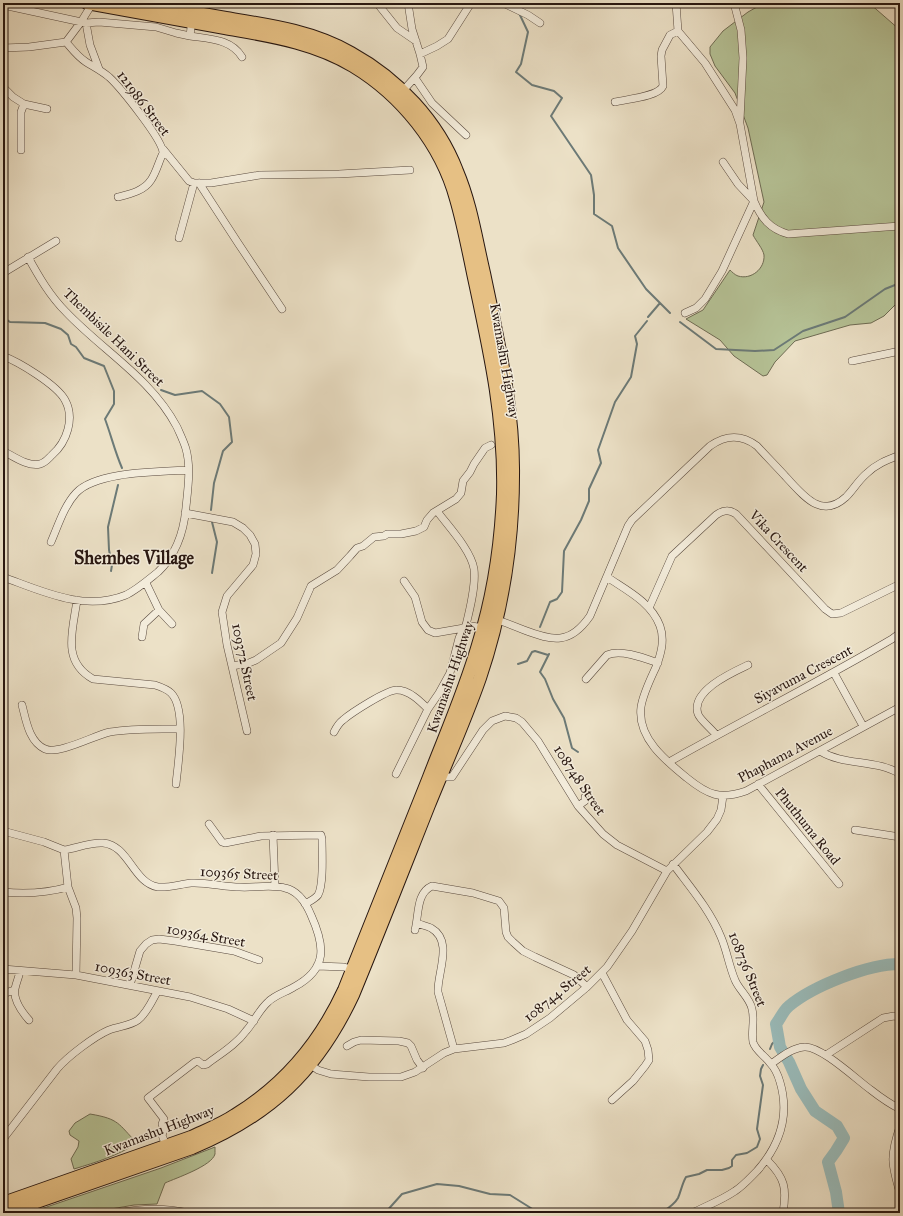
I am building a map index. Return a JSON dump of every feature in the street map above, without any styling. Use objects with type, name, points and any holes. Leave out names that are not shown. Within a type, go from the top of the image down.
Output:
[{"type":"main road","name":"Kwamashu Highway","points":[[89,3],[295,31],[323,40],[350,52],[370,64],[399,95],[426,117],[446,147],[461,181],[468,225],[503,365],[511,418],[513,500],[509,544],[500,601],[483,628],[466,682],[357,971]]},
{"type":"main road","name":"Kwamashu Highway","points":[[140,3],[192,17]]},
{"type":"main road","name":"Kwamashu Highway","points":[[5,1213],[192,1148],[217,1137],[246,1121],[280,1096],[306,1061],[312,1045],[357,971],[446,777],[480,677],[491,617]]},
{"type":"main road","name":"Kwamashu Highway","points":[[3,1203],[166,1146],[212,1128],[235,1116],[306,1061]]},
{"type":"street","points":[[3,48],[29,47],[66,42],[83,22],[89,3]]},
{"type":"street","points":[[377,3],[396,28],[416,41]]},
{"type":"street","points":[[399,95],[415,78],[422,68],[423,63],[412,29],[408,3]]},
{"type":"street","points":[[420,54],[448,39],[471,3]]},
{"type":"street","points":[[503,3],[528,14],[540,23]]},
{"type":"street","points":[[676,3],[678,31],[705,63],[733,105],[740,124],[754,201],[757,210],[770,226],[788,234],[900,226]]},
{"type":"street","points":[[734,3],[741,30],[743,58],[740,124]]},
{"type":"street","points":[[3,5],[83,22],[156,27],[190,36],[219,40],[236,48],[242,57]]},
{"type":"street","points":[[190,36],[192,17]]},
{"type":"street","points":[[83,22],[99,70]]},
{"type":"street","points":[[615,102],[655,94],[661,90],[662,50],[670,35],[678,31]]},
{"type":"street","name":"121986 Street","points":[[66,42],[79,56],[117,84],[154,133],[163,149],[163,153],[152,180],[136,192],[118,197]]},
{"type":"street","points":[[415,78],[432,103],[466,136]]},
{"type":"street","points":[[3,87],[13,97],[24,104],[47,109]]},
{"type":"street","points":[[21,150],[21,112],[24,104]]},
{"type":"street","points":[[163,149],[189,181],[197,183],[211,183],[260,175],[339,174],[410,170]]},
{"type":"street","points":[[723,162],[734,179],[754,201]]},
{"type":"street","points":[[179,238],[197,183]]},
{"type":"street","points":[[197,183],[282,309]]},
{"type":"street","points":[[685,313],[696,308],[705,299],[722,271],[754,201]]},
{"type":"street","points":[[3,274],[28,257],[56,241]]},
{"type":"street","name":"Thembisile Hani Street","points":[[3,577],[63,598],[77,600],[101,600],[125,595],[146,582],[173,554],[186,513],[188,470],[186,450],[172,417],[160,400],[143,381],[66,312],[41,280],[28,257]]},
{"type":"street","points":[[852,361],[900,351]]},
{"type":"street","points":[[3,356],[30,370],[58,391],[66,400],[70,417],[66,437],[56,452],[45,462],[40,464],[31,464],[3,451]]},
{"type":"street","points":[[491,617],[542,637],[552,639],[574,634],[582,627],[590,616],[620,543],[632,520],[710,446],[718,441],[735,437],[750,441],[757,446],[800,493],[809,501],[822,506],[836,504],[846,497],[865,474],[876,465],[900,455]]},
{"type":"street","points":[[232,666],[256,660],[284,639],[297,618],[312,586],[336,570],[356,548],[363,546],[374,537],[416,531],[424,527],[432,513],[456,499],[461,494],[463,480],[470,472],[485,448],[491,445]]},
{"type":"street","points":[[51,542],[65,509],[72,498],[82,488],[92,482],[127,474],[188,470]]},
{"type":"street","name":"Vika Crescent","points":[[649,608],[672,556],[716,515],[724,510],[731,511],[736,514],[832,614],[841,613],[900,584]]},
{"type":"street","points":[[396,774],[428,709],[440,693],[450,673],[459,638],[466,627],[474,570],[464,548],[437,511]]},
{"type":"street","name":"109372 Street","points":[[186,513],[233,522],[250,535],[255,544],[256,554],[253,565],[227,596],[222,612],[224,632],[247,731]]},
{"type":"street","points":[[607,577],[649,608],[656,617],[660,627],[662,648],[641,708],[641,719],[648,739],[669,762],[697,786],[715,795],[723,796]]},
{"type":"street","points":[[404,581],[415,597],[422,622],[428,630],[435,633],[466,627],[483,628]]},
{"type":"street","points":[[146,582],[160,610],[172,624]]},
{"type":"street","points":[[77,600],[71,650],[74,660],[84,674],[93,679],[147,684],[165,688],[172,694],[177,702],[180,729],[176,784]]},
{"type":"street","points":[[142,637],[144,624],[160,610]]},
{"type":"street","name":"Siyavuma Crescent","points":[[669,762],[716,735],[834,673],[892,640],[900,633]]},
{"type":"street","points":[[586,679],[607,655],[610,654],[630,654],[641,656],[658,663]]},
{"type":"street","points":[[716,735],[698,714],[701,696],[717,682],[748,665]]},
{"type":"street","points":[[834,673],[863,726]]},
{"type":"street","points":[[334,732],[342,720],[362,706],[394,690],[414,696],[428,709]]},
{"type":"street","points":[[22,705],[34,740],[49,750],[57,750],[72,746],[109,732],[125,730],[180,729]]},
{"type":"street","name":"Phaphama Avenue","points":[[723,796],[739,793],[758,784],[900,707]]},
{"type":"street","name":"108748 Street","points":[[446,777],[483,730],[492,721],[498,718],[512,716],[522,722],[538,741],[578,806],[593,824],[608,839],[667,871]]},
{"type":"street","points":[[820,751],[835,758],[882,766],[900,774]]},
{"type":"street","name":"Phuthuma Road","points":[[758,784],[839,884]]},
{"type":"street","name":"108744 Street","points":[[306,1061],[318,1070],[331,1074],[384,1078],[408,1075],[423,1068],[454,1048],[504,1043],[520,1037],[550,1018],[587,988],[612,961],[632,932],[667,871],[712,826],[717,819],[721,810],[723,796]]},
{"type":"street","points":[[578,806],[585,801],[585,797]]},
{"type":"street","points":[[209,824],[222,842],[225,843],[273,835],[298,836],[320,834],[322,836],[320,892],[315,898],[306,904]]},
{"type":"street","points":[[855,830],[900,837]]},
{"type":"street","points":[[3,831],[44,842],[64,850],[68,888],[76,908],[77,918],[76,975]]},
{"type":"street","points":[[273,835],[275,886]]},
{"type":"street","name":"109365 Street","points":[[64,850],[95,843],[106,843],[121,852],[141,878],[149,884],[160,887],[193,883],[246,888],[275,886],[287,888],[298,894],[306,904],[320,941],[321,955],[317,966]]},
{"type":"street","name":"108736 Street","points":[[673,864],[705,908],[718,930],[735,979],[752,1006],[754,1020],[754,1043],[759,1052],[771,1064],[780,1082],[784,1106],[779,1136],[767,1160],[734,1192],[692,1213]]},
{"type":"street","points":[[454,1048],[438,992],[443,950],[441,938],[431,928],[416,926],[421,897],[427,888],[432,886],[473,893],[497,900],[503,906],[506,932],[508,937],[513,942],[523,951],[574,975],[587,988]]},
{"type":"street","points":[[3,892],[31,893],[68,888]]},
{"type":"street","name":"109364 Street","points":[[130,985],[140,951],[152,940],[159,939],[175,941],[234,951],[259,960]]},
{"type":"street","points":[[166,1146],[162,1135],[164,1130],[162,1124],[164,1119],[148,1098],[195,1062],[207,1064],[239,1039],[272,998],[306,979],[311,975],[317,966],[339,967],[357,971]]},
{"type":"street","name":"109363 Street","points":[[3,969],[76,975],[130,985],[211,1003],[254,1021]]},
{"type":"street","points":[[20,971],[14,990],[19,1008],[29,1020]]},
{"type":"street","points":[[602,973],[627,1020],[645,1041],[649,1060],[633,1081],[612,1100]]},
{"type":"street","points":[[3,994],[14,990]]},
{"type":"street","points":[[3,1139],[57,1068],[65,1060],[108,1030],[132,1024],[140,1019],[146,1012],[157,992]]},
{"type":"street","points":[[826,1055],[883,1018],[894,1016],[900,1018]]},
{"type":"street","points":[[347,1046],[361,1040],[405,1042],[411,1046],[417,1060],[423,1068]]},
{"type":"street","points":[[771,1064],[790,1052],[803,1047],[808,1047],[826,1055],[873,1092],[900,1109]]},
{"type":"street","points":[[900,1126],[894,1145],[892,1162],[900,1193]]},
{"type":"street","points":[[767,1160],[776,1169],[784,1182],[783,1213]]},
{"type":"street","points":[[116,1213],[150,1208],[162,1208],[189,1213]]},
{"type":"green space","points":[[764,3],[869,3],[900,30],[900,300],[884,316],[871,323],[850,325],[795,341],[775,362],[767,375],[763,376],[734,356],[720,340],[686,319],[703,310],[730,270],[738,276],[743,277],[752,275],[760,269],[764,260],[764,255],[761,248],[753,235],[764,202],[748,128],[735,93],[715,66],[710,54],[710,47],[723,31],[748,12]]},
{"type":"green space","points":[[90,1114],[107,1118],[118,1123],[137,1143],[114,1155],[74,1169],[71,1159],[78,1147],[79,1141],[70,1135],[69,1131],[75,1123]]},
{"type":"green space","points":[[215,1147],[215,1154],[207,1163],[193,1171],[165,1183],[157,1204],[134,1205],[88,1213],[29,1213],[161,1168]]},
{"type":"waterway","points":[[519,9],[524,3]]},
{"type":"waterway","points":[[519,13],[528,32],[521,64],[516,72],[532,85],[554,91],[562,98],[551,116],[591,175],[594,195],[594,214],[612,226],[618,248],[646,289],[670,313]]},
{"type":"waterway","points":[[680,322],[716,349],[755,351],[774,350],[803,331],[845,317],[885,289],[900,283]]},
{"type":"waterway","points":[[648,317],[660,303]]},
{"type":"waterway","points":[[3,317],[10,322],[45,323],[61,329],[68,335],[71,344],[76,347],[84,358],[104,366],[114,391],[114,404],[105,419],[122,468]]},
{"type":"waterway","points":[[540,627],[550,602],[557,599],[562,592],[564,551],[581,520],[589,501],[589,489],[601,463],[598,450],[615,402],[631,377],[637,344],[635,336],[647,321]]},
{"type":"waterway","points":[[161,390],[175,395],[202,391],[220,404],[229,417],[232,442],[223,451],[214,483],[211,510]]},
{"type":"waterway","points":[[111,571],[112,565],[109,550],[108,527],[118,485]]},
{"type":"waterway","points":[[212,522],[217,542],[212,573]]},
{"type":"waterway","points":[[518,664],[527,661],[532,652],[535,651],[548,655]]},
{"type":"waterway","points":[[549,654],[540,672],[564,718],[572,748],[578,752]]},
{"type":"waterway","points":[[839,1213],[836,1192],[828,1162],[844,1138],[837,1126],[815,1111],[801,1089],[789,1062],[780,1047],[776,1024],[789,1006],[799,998],[826,984],[857,972],[887,965],[900,964]]},
{"type":"waterway","points":[[770,1049],[772,1044],[779,1037]]},
{"type":"waterway","points":[[661,1213],[670,1207],[678,1198],[686,1177],[699,1174],[707,1170],[722,1170],[729,1168],[732,1166],[732,1160],[736,1155],[747,1153],[757,1147],[760,1139],[757,1129],[763,1085],[760,1076],[763,1065]]},
{"type":"waterway","points":[[385,1213],[402,1194],[437,1184],[459,1186],[490,1194],[510,1195],[534,1210],[547,1213]]},
{"type":"district","name":"Shembes Village","points":[[134,558]]}]
